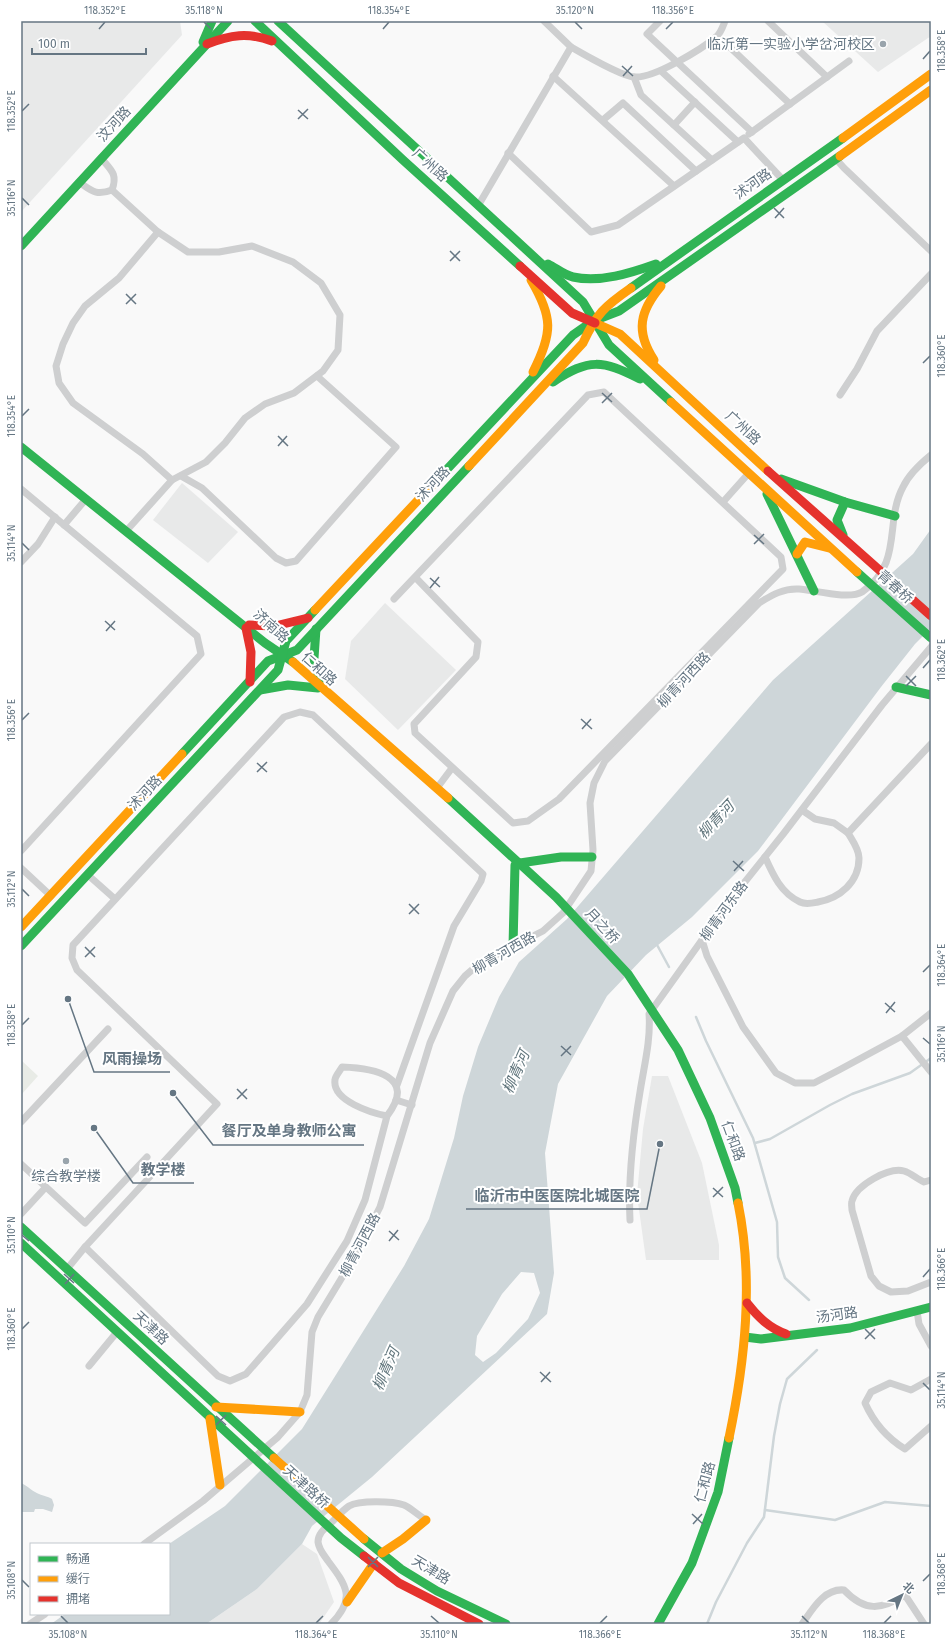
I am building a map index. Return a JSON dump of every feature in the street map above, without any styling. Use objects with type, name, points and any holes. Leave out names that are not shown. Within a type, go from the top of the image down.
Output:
[{"type":"main road","points":[[205,43],[212,21]]},
{"type":"main road","name":"汶河路","points":[[21,246],[205,43],[222,21]]},
{"type":"main road","name":"汶河路","points":[[21,237],[205,43],[228,21]]},
{"type":"main road","name":"广州路","points":[[255,21],[403,160],[572,313],[620,334],[775,477],[870,561]]},
{"type":"main road","name":"广州路","points":[[282,23],[583,302],[593,321],[609,345],[858,574]]},
{"type":"main road","points":[[205,43],[226,36],[240,34],[258,35],[279,43]]},
{"type":"main road","name":"沭河路","points":[[21,946],[278,670],[286,641],[573,335],[593,321],[609,303],[669,259],[783,180],[931,74]]},
{"type":"main road","name":"沭河路","points":[[21,927],[268,661],[297,650],[583,343],[593,321],[619,311],[836,159],[931,90]]},
{"type":"main road","points":[[533,256],[573,277],[595,277],[632,273],[669,259]]},
{"type":"main road","points":[[523,389],[542,355],[548,325],[545,303],[524,269]]},
{"type":"main road","points":[[666,377],[648,352],[641,324],[648,302],[672,273]]},
{"type":"main road","points":[[535,395],[572,369],[596,362],[618,368],[651,384]]},
{"type":"main road","name":"济南路","points":[[21,442],[282,655]]},
{"type":"main road","name":"济南路","points":[[21,446],[248,626]]},
{"type":"main road","points":[[775,477],[845,502],[895,516]]},
{"type":"main road","points":[[764,488],[814,591]]},
{"type":"main road","points":[[843,538],[837,520],[845,502]]},
{"type":"main road","points":[[797,554],[804,542],[830,548]]},
{"type":"main road","name":"青春桥","points":[[870,561],[931,616]]},
{"type":"main road","name":"青春桥","points":[[858,574],[931,638]]},
{"type":"main road","points":[[250,682],[251,652],[248,626],[275,626],[309,618]]},
{"type":"main road","points":[[260,690],[288,685],[319,686],[314,658],[316,628]]},
{"type":"main road","name":"仁和路","points":[[282,655],[300,667],[319,686],[517,864]]},
{"type":"main road","name":"仁和路","points":[[319,686],[437,788],[554,900]]},
{"type":"main road","points":[[896,687],[931,695]]},
{"type":"main road","points":[[513,946],[517,864],[561,857],[592,856]]},
{"type":"main road","name":"月之桥","points":[[554,900],[627,976]]},
{"type":"main road","name":"仁和路","points":[[627,976],[678,1050],[710,1118],[735,1188],[744,1232],[747,1303],[745,1337],[738,1396],[718,1492],[692,1563],[658,1624]]},
{"type":"main road","name":"仁和路","points":[[651,1012],[674,1052],[693,1090],[706,1120],[731,1189],[740,1232],[746,1361],[742,1396],[722,1493],[696,1565],[662,1624]]},
{"type":"main road","name":"天津路","points":[[21,1227],[261,1448]]},
{"type":"main road","name":"天津路","points":[[21,1243],[252,1457]]},
{"type":"main road","points":[[747,1303],[760,1320],[775,1331],[790,1335]]},
{"type":"main road","name":"汤河路","points":[[745,1337],[760,1339],[850,1328],[931,1307]]},
{"type":"main road","points":[[216,1407],[300,1412]]},
{"type":"main road","points":[[210,1419],[220,1485]]},
{"type":"main road","name":"天津路桥","points":[[261,1448],[349,1527]]},
{"type":"main road","name":"天津路桥","points":[[252,1457],[341,1538]]},
{"type":"main road","points":[[382,1553],[403,1539],[426,1520]]},
{"type":"main road","name":"天津路","points":[[349,1527],[401,1569],[437,1590],[506,1624]]},
{"type":"main road","name":"天津路","points":[[341,1538],[399,1583],[479,1624]]},
{"type":"main road","points":[[347,1602],[374,1563]]},
{"type":"street","points":[[544,21],[571,47],[607,66],[634,77],[661,71],[718,36],[725,21]]},
{"type":"street","points":[[660,21],[647,34],[752,132]]},
{"type":"street","points":[[768,21],[828,77]]},
{"type":"street","points":[[718,36],[790,104]]},
{"type":"street","points":[[478,206],[571,47]]},
{"type":"street","points":[[508,153],[591,232],[618,225],[741,140],[849,61]]},
{"type":"street","points":[[661,71],[694,102],[741,140],[783,180]]},
{"type":"street","points":[[553,76],[674,186]]},
{"type":"street","points":[[634,77],[641,95],[712,160]]},
{"type":"street","points":[[674,125],[694,102]]},
{"type":"street","points":[[603,120],[623,103],[696,171]]},
{"type":"street","points":[[101,158],[112,171],[115,180],[112,190]]},
{"type":"street","points":[[836,159],[931,251]]},
{"type":"street","points":[[79,182],[94,192],[102,194],[112,190]]},
{"type":"street","points":[[112,190],[158,232],[188,252],[219,252],[252,246],[293,262],[321,283],[340,315],[338,350],[324,371],[294,393],[264,404],[244,418],[225,442],[206,462],[172,480],[128,528]]},
{"type":"street","points":[[158,232],[119,278],[85,306],[73,323],[63,344],[56,366],[59,383],[73,403],[144,454],[172,480]]},
{"type":"street","points":[[840,395],[857,368],[877,331],[931,274]]},
{"type":"street","points":[[181,476],[202,488],[276,558],[286,563],[296,561],[396,447],[317,376]]},
{"type":"street","points":[[394,599],[588,395],[604,392],[781,557],[783,569],[559,799],[528,821],[513,823],[415,733],[414,724],[476,657],[478,642],[415,577]]},
{"type":"street","name":"柳青河西路","points":[[145,1543],[203,1501],[220,1485],[278,1438],[300,1412],[307,1395],[312,1332],[318,1317],[356,1256],[380,1207],[430,1043],[453,991],[465,976],[480,963],[543,931],[563,913],[590,871],[592,856],[590,803],[594,782],[605,761],[759,603],[784,590],[798,589],[835,595],[861,593],[874,581],[885,564],[891,547],[895,516],[902,487],[912,473],[931,455]]},
{"type":"street","points":[[723,502],[748,474]]},
{"type":"street","points":[[21,489],[197,636],[201,654],[21,851]]},
{"type":"street","points":[[64,526],[86,499]]},
{"type":"street","points":[[21,562],[38,544],[55,517]]},
{"type":"street","name":"柳青河东路","points":[[651,1012],[732,898],[802,810],[896,687],[931,647]]},
{"type":"street","points":[[67,1269],[86,1247],[216,1104],[78,970],[72,958],[73,945],[284,718],[300,712],[313,715],[483,874],[481,881],[454,926],[397,1085],[399,1093],[387,1116],[365,1200],[348,1241],[302,1310],[246,1374],[230,1381],[218,1376],[86,1247]]},
{"type":"street","points":[[848,833],[931,744]]},
{"type":"street","points":[[437,788],[452,768]]},
{"type":"street","points":[[765,857],[780,886],[801,903],[810,904],[826,901],[840,894],[849,885],[855,874],[859,858],[855,843],[848,833],[834,824],[815,819],[802,810]]},
{"type":"street","points":[[21,868],[50,896]]},
{"type":"street","points":[[88,875],[115,899]]},
{"type":"street","points":[[702,940],[707,956],[744,1027],[776,1073],[795,1083],[814,1083],[902,1036],[931,1013]]},
{"type":"street","points":[[630,1220],[629,1193],[638,1102],[651,1032],[651,1012]]},
{"type":"street","points":[[21,1122],[108,1029]]},
{"type":"street","points":[[902,1036],[931,1072]]},
{"type":"street","points":[[387,1116],[371,1113],[344,1098],[335,1089],[334,1079],[342,1067],[366,1068],[387,1076],[397,1085]]},
{"type":"street","points":[[396,1100],[412,1105]]},
{"type":"street","points":[[21,1164],[45,1188],[85,1223],[147,1157]]},
{"type":"street","points":[[931,1180],[924,1182],[905,1172],[893,1170],[878,1175],[856,1193],[852,1201],[852,1210],[871,1276],[879,1286],[891,1292],[908,1291],[931,1282]]},
{"type":"street","points":[[21,1214],[45,1188]]},
{"type":"street","points":[[917,1311],[919,1324],[931,1346]]},
{"type":"street","points":[[89,1366],[117,1332]]},
{"type":"street","points":[[931,1379],[911,1390],[890,1383],[871,1392],[865,1403],[872,1419],[893,1442],[905,1449],[931,1426]]},
{"type":"street","points":[[331,1624],[343,1610],[347,1602],[345,1589],[340,1576],[320,1549],[318,1542],[320,1533],[350,1506],[362,1503],[375,1502],[403,1504],[426,1520]]},
{"type":"street","points":[[802,1624],[821,1598],[837,1589],[844,1590],[852,1599],[866,1605],[877,1607],[890,1604],[905,1595],[924,1624]]},
{"type":"street","points":[[30,1624],[44,1615]]},
{"type":"shaded area","points":[[21,21],[180,21],[182,35],[21,212]]},
{"type":"shaded area","name":"临沂第一实验小学岔河校区","points":[[822,21],[931,21],[931,36],[878,72]]},
{"type":"shaded area","points":[[182,483],[238,532],[208,563],[153,520]]},
{"type":"shaded area","points":[[385,603],[456,670],[398,730],[345,679],[351,641]]},
{"type":"shaded area","points":[[21,1060],[38,1076],[21,1095]]},
{"type":"shaded area","points":[[652,1076],[668,1076],[702,1163],[719,1245],[719,1260],[646,1260],[637,1195],[643,1129]]},
{"type":"shaded area","points":[[302,1544],[317,1554],[334,1602],[319,1624],[206,1624],[257,1589]]},
{"type":"water","name":"柳青河","points":[[931,529],[931,628],[915,644],[881,687],[758,851],[692,917],[646,955],[607,996],[558,1084],[545,1153],[554,1273],[547,1314],[372,1477],[312,1526],[302,1544],[257,1589],[206,1624],[51,1624],[64,1615],[170,1615],[170,1543],[225,1506],[302,1429],[404,1266],[429,1219],[454,1138],[463,1096],[478,1047],[499,997],[519,962],[567,919],[773,680],[913,554]],"holes":[[[521,1272],[534,1273],[540,1293],[528,1319],[496,1353],[483,1362],[475,1355],[477,1336],[502,1294]]]},
{"type":"water","points":[[21,1483],[37,1493],[52,1499],[54,1505],[52,1512],[43,1509],[35,1509],[34,1512],[21,1512]]},
{"type":"waterway","points":[[656,943],[669,967]]},
{"type":"waterway","points":[[696,1017],[753,1138],[777,1222],[778,1257],[785,1278],[809,1300]]},
{"type":"waterway","points":[[755,1143],[770,1139],[852,1094],[910,1073],[931,1058]]},
{"type":"waterway","points":[[707,1624],[716,1602],[747,1543],[764,1517],[774,1436],[780,1404],[787,1379],[817,1350]]},
{"type":"waterway","points":[[765,1510],[835,1520],[885,1502],[931,1506]]},
{"type":"traffic: fast","points":[[203,42],[212,21]]},
{"type":"traffic: fast","points":[[21,246],[228,21]]},
{"type":"traffic: fast","points":[[255,21],[403,160],[520,266]]},
{"type":"traffic: fast","points":[[278,21],[583,302],[609,345],[671,402]]},
{"type":"traffic: fast","points":[[631,288],[843,138]]},
{"type":"traffic: fast","points":[[436,481],[573,335],[593,321],[619,311],[840,156]]},
{"type":"traffic: fast","points":[[548,264],[563,273],[583,279],[605,278],[626,274],[656,264]]},
{"type":"traffic: fast","points":[[553,382],[576,369],[586,365],[596,364],[615,368],[640,379]]},
{"type":"traffic: fast","points":[[21,447],[265,643],[293,662]]},
{"type":"traffic: fast","points":[[182,754],[268,661],[297,650],[469,466]]},
{"type":"traffic: fast","points":[[781,479],[845,502],[895,516]]},
{"type":"traffic: fast","points":[[767,494],[814,591]]},
{"type":"traffic: fast","points":[[843,535],[837,520],[845,502]]},
{"type":"traffic: fast","points":[[857,572],[931,638]]},
{"type":"traffic: fast","points":[[21,946],[278,670],[286,641],[315,610]]},
{"type":"traffic: fast","points":[[316,629],[314,658],[319,683]]},
{"type":"traffic: fast","points":[[260,690],[288,685],[318,688]]},
{"type":"traffic: fast","points":[[896,687],[931,695]]},
{"type":"traffic: fast","points":[[448,798],[556,897],[628,974],[678,1050],[710,1118],[735,1188],[738,1203]]},
{"type":"traffic: fast","points":[[520,863],[561,857],[592,857]]},
{"type":"traffic: fast","points":[[513,946],[515,865]]},
{"type":"traffic: fast","points":[[21,1227],[274,1458]]},
{"type":"traffic: fast","points":[[21,1243],[341,1538],[364,1556]]},
{"type":"traffic: fast","points":[[745,1337],[761,1339],[850,1328],[931,1307]]},
{"type":"traffic: fast","points":[[658,1624],[692,1563],[718,1492],[729,1438]]},
{"type":"traffic: fast","points":[[364,1539],[401,1569],[437,1591],[506,1624]]},
{"type":"traffic: slow","points":[[843,138],[931,74]]},
{"type":"traffic: slow","points":[[840,156],[931,90]]},
{"type":"traffic: slow","points":[[531,280],[543,304],[547,315],[548,325],[544,346],[533,372]]},
{"type":"traffic: slow","points":[[654,360],[644,340],[642,322],[648,304],[661,286]]},
{"type":"traffic: slow","points":[[469,466],[583,343],[592,325],[602,311],[631,288]]},
{"type":"traffic: slow","points":[[595,323],[620,334],[768,471]]},
{"type":"traffic: slow","points":[[671,402],[857,572]]},
{"type":"traffic: slow","points":[[315,610],[436,481]]},
{"type":"traffic: slow","points":[[797,554],[805,542],[829,548]]},
{"type":"traffic: slow","points":[[293,662],[448,798]]},
{"type":"traffic: slow","points":[[21,927],[182,754]]},
{"type":"traffic: slow","points":[[729,1438],[735,1409],[746,1321],[746,1262],[738,1203]]},
{"type":"traffic: slow","points":[[216,1407],[300,1412]]},
{"type":"traffic: slow","points":[[210,1419],[220,1485]]},
{"type":"traffic: slow","points":[[274,1458],[364,1539]]},
{"type":"traffic: slow","points":[[382,1553],[403,1539],[426,1520]]},
{"type":"traffic: slow","points":[[347,1602],[374,1563]]},
{"type":"traffic: jam","points":[[207,44],[223,38],[239,36],[255,36],[272,41]]},
{"type":"traffic: jam","points":[[520,266],[572,313],[595,323]]},
{"type":"traffic: jam","points":[[768,471],[931,616]]},
{"type":"traffic: jam","points":[[249,625],[275,626],[308,618]]},
{"type":"traffic: jam","points":[[246,628],[251,652],[250,682]]},
{"type":"traffic: jam","points":[[747,1303],[764,1322],[774,1329],[786,1334]]},
{"type":"traffic: jam","points":[[364,1556],[399,1583],[479,1624]]},
{"type":"place","name":"临沂第一实验小学岔河校区","points":[[883,44]]},
{"type":"place","name":"风雨操场","points":[[68,999]]},
{"type":"place","name":"餐厅及单身教师公寓","points":[[173,1093]]},
{"type":"place","name":"教学楼","points":[[94,1128]]},
{"type":"place","name":"临沂市中医医院北城医院","points":[[660,1144]]},
{"type":"place","name":"综合教学楼","points":[[66,1161]]}]
